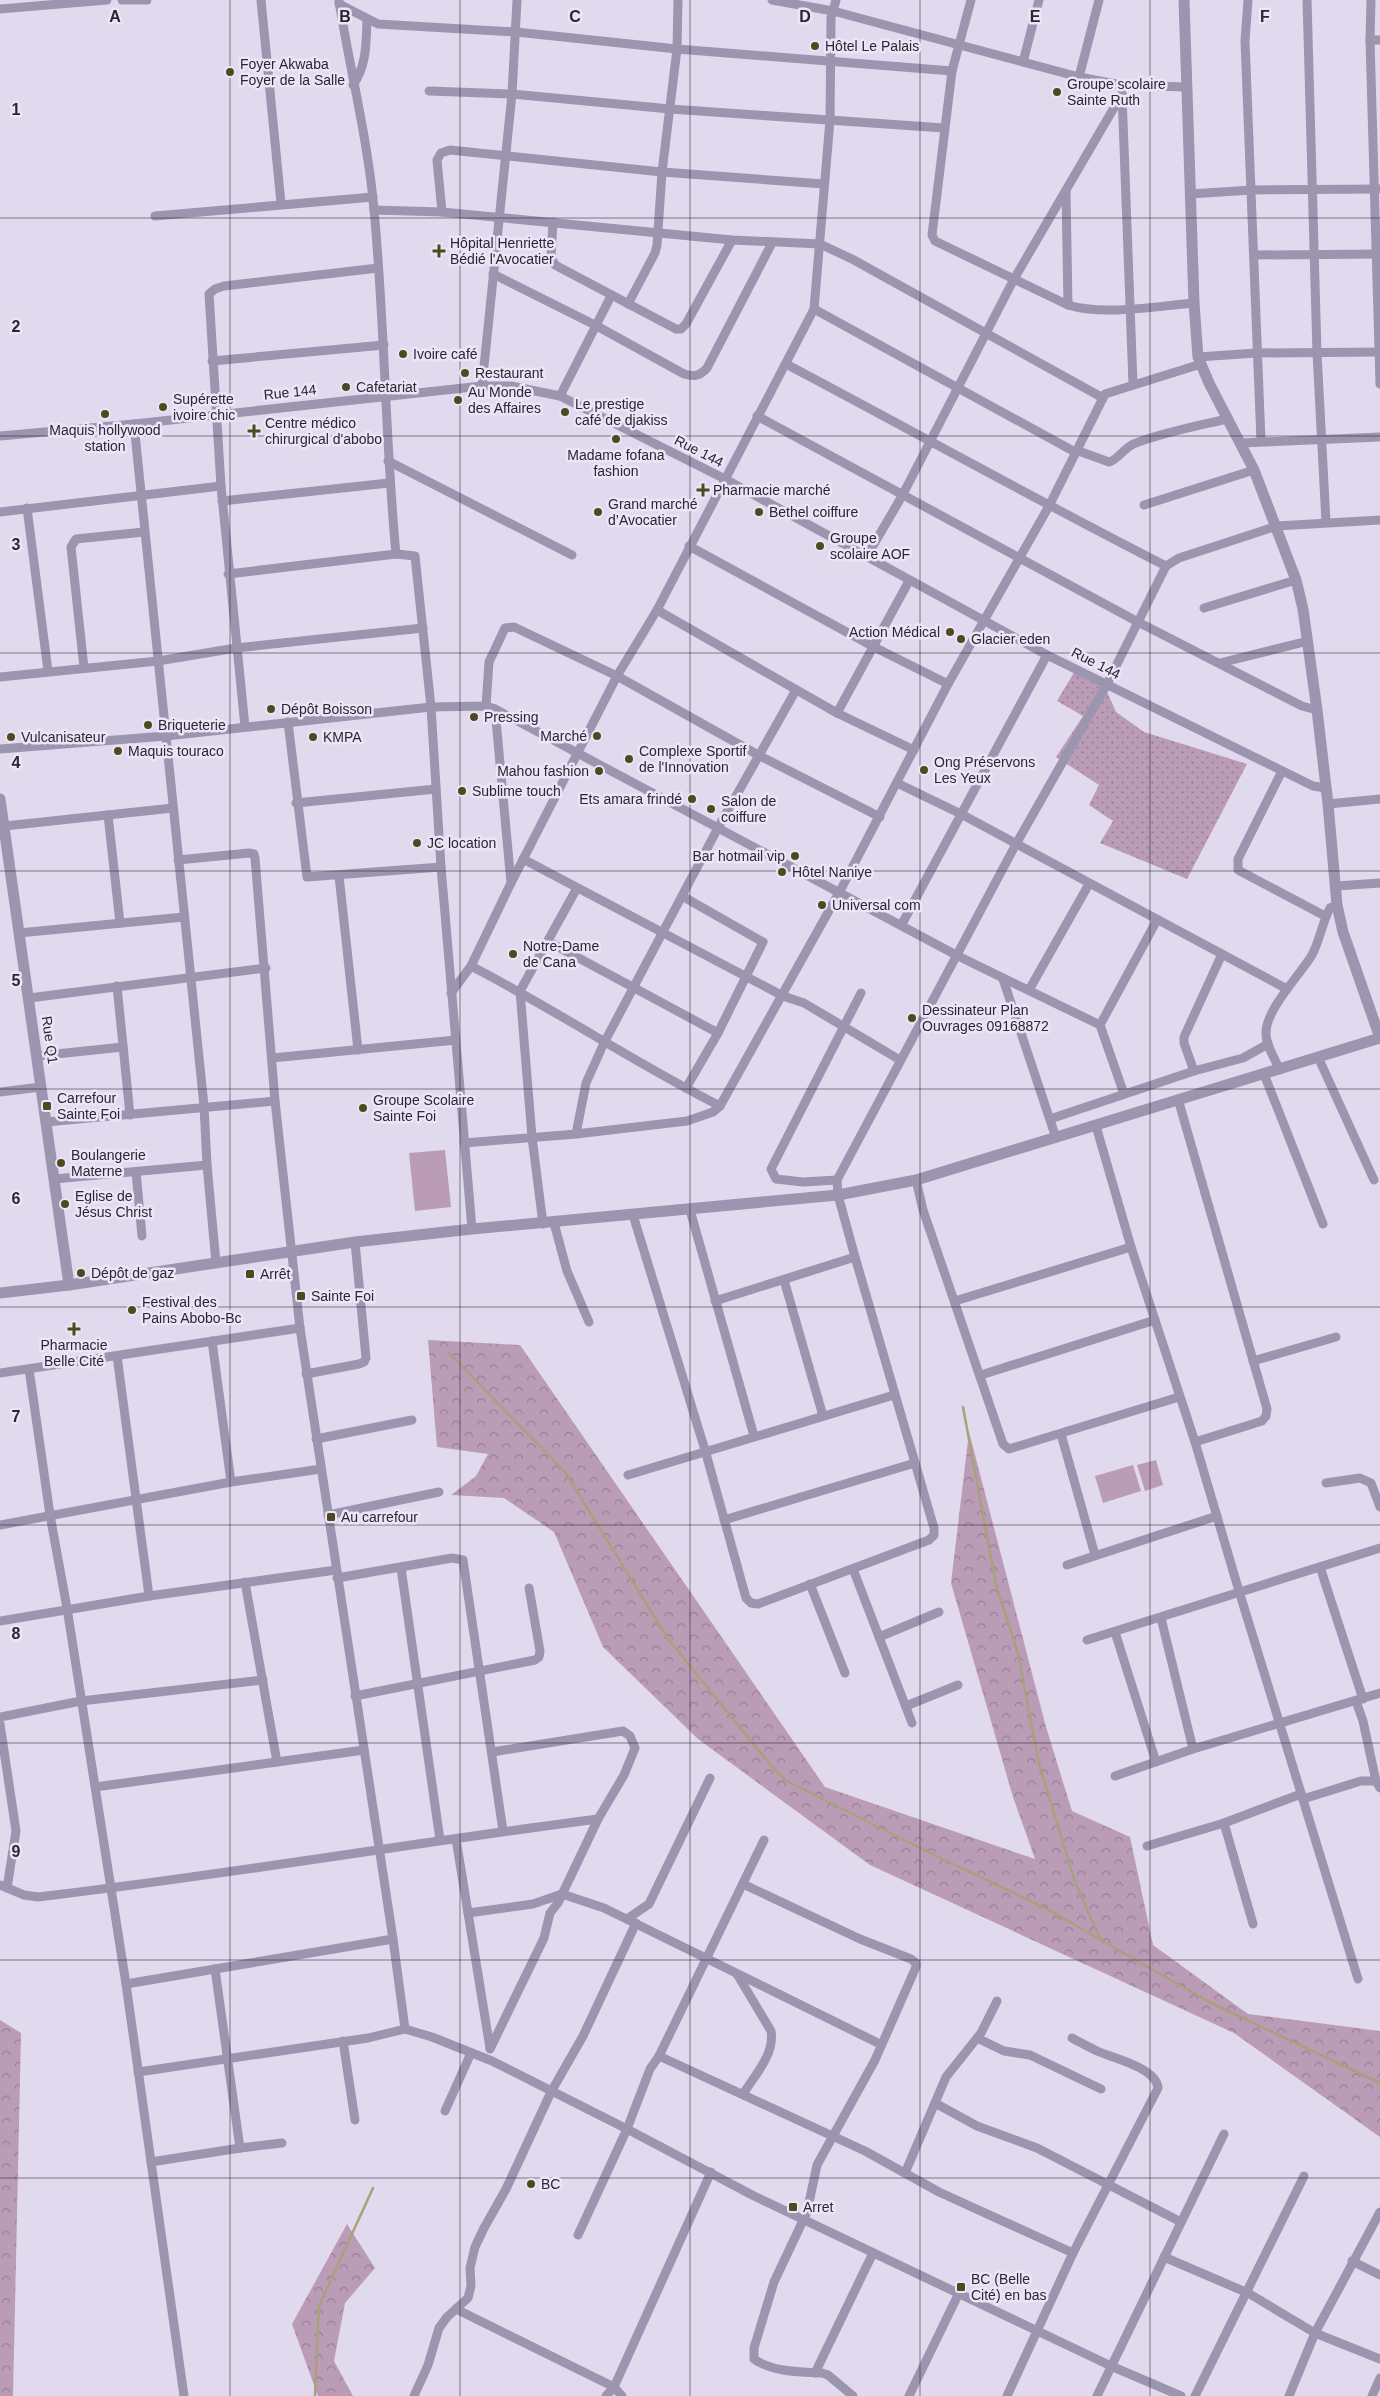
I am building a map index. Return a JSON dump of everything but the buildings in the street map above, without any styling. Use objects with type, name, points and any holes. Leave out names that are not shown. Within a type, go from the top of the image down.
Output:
[{"type":"street","points":[[0,9],[107,0]]},
{"type":"street","points":[[122,0],[147,0]]},
{"type":"street","points":[[260,0],[281,203]]},
{"type":"street","points":[[482,386],[512,94],[517,0]]},
{"type":"street","points":[[628,304],[655,253],[662,172],[677,49],[678,0]]},
{"type":"street","points":[[772,0],[833,11],[1122,90],[1186,87]]},
{"type":"street","points":[[451,993],[471,966],[523,859],[617,676],[656,610],[814,308],[830,120],[833,11],[836,0]]},
{"type":"street","points":[[971,0],[952,71],[932,235],[935,241],[1068,306],[1098,310],[1194,303]]},
{"type":"street","points":[[1023,62],[1040,0]]},
{"type":"street","points":[[1079,77],[1099,0]]},
{"type":"street","points":[[0,1293],[69,1285],[355,1242],[472,1229],[838,1196],[916,1180],[1380,1038],[1343,932],[1337,905],[1317,710],[1308,641],[1296,580],[1277,526],[1254,470],[1226,418],[1200,360],[1194,303],[1184,0]]},
{"type":"street","points":[[1248,0],[1246,41],[1255,255],[1256,353],[1261,441]]},
{"type":"street","points":[[1308,0],[1317,353],[1326,522]]},
{"type":"street","points":[[1371,0],[1370,40],[1377,189],[1380,384]]},
{"type":"street","points":[[339,2],[378,24],[516,32],[677,49],[952,71]]},
{"type":"street","points":[[339,2],[373,197],[387,396],[389,483],[396,554]]},
{"type":"street","points":[[354,85],[365,59],[368,20]]},
{"type":"street","points":[[1370,40],[1380,40]]},
{"type":"street","points":[[867,556],[902,496],[1014,279],[1122,90]]},
{"type":"street","points":[[1122,90],[1133,384]]},
{"type":"street","points":[[429,91],[512,94],[670,109],[944,128]]},
{"type":"street","points":[[442,212],[437,160],[441,153],[450,150],[505,154],[662,172],[824,184]]},
{"type":"street","points":[[1190,194],[1252,190],[1377,189]]},
{"type":"street","points":[[1066,191],[1068,306]]},
{"type":"street","points":[[155,216],[281,203],[373,197]]},
{"type":"street","points":[[374,210],[442,212],[658,231],[732,240],[820,244],[846,256],[1103,398]]},
{"type":"street","points":[[553,222],[551,258],[553,263],[668,326],[681,329],[686,324],[732,240]]},
{"type":"street","points":[[493,274],[691,376],[701,374],[707,368],[772,243]]},
{"type":"street","points":[[1255,255],[1378,254]]},
{"type":"street","points":[[245,727],[220,486],[208,305],[209,294],[215,289],[378,268]]},
{"type":"street","points":[[560,396],[611,296]]},
{"type":"street","points":[[814,308],[1075,451],[1104,461],[1112,462],[1123,450],[1138,442],[1226,418]]},
{"type":"street","points":[[212,361],[384,345]]},
{"type":"street","points":[[464,1143],[576,1134],[687,1121],[713,1112],[720,1106],[783,996],[880,817],[948,684],[1018,557],[1049,506],[1075,451],[1103,398],[1109,391],[1200,360],[1256,353],[1379,352]]},
{"type":"street","points":[[786,364],[930,440],[1049,506],[1166,566]]},
{"type":"street","name":"Rue 144","points":[[0,436],[134,424],[482,386],[511,386],[560,396],[724,479],[1047,655],[1313,786],[1326,788]]},
{"type":"street","points":[[757,416],[1138,622],[1302,706],[1317,710]]},
{"type":"street","points":[[134,424],[204,1106],[207,1166],[216,1263]]},
{"type":"street","points":[[1240,443],[1380,437]]},
{"type":"street","points":[[388,461],[572,555]]},
{"type":"street","points":[[1144,506],[1254,470]]},
{"type":"street","points":[[222,501],[389,483]]},
{"type":"street","points":[[0,512],[220,486]]},
{"type":"street","points":[[27,508],[48,671]]},
{"type":"street","points":[[633,1215],[705,1450],[746,1598],[751,1603],[758,1604],[929,1540],[934,1535],[934,1528],[855,1257],[838,1196],[837,1180],[1016,844],[1107,684],[1166,566],[1179,558],[1277,526],[1380,520]]},
{"type":"street","points":[[84,668],[72,542],[76,539],[144,532]]},
{"type":"street","points":[[689,546],[874,647],[948,684]]},
{"type":"street","points":[[228,574],[396,554],[415,556],[431,707],[441,867],[472,1229]]},
{"type":"street","points":[[1204,608],[1296,580]]},
{"type":"street","points":[[837,714],[909,581]]},
{"type":"street","points":[[656,610],[837,714],[914,750]]},
{"type":"street","points":[[511,883],[490,708],[489,662],[505,628],[509,626],[617,676],[760,756],[880,817]]},
{"type":"street","points":[[0,677],[158,661],[236,648],[423,628]]},
{"type":"street","points":[[1220,664],[1308,641]]},
{"type":"street","points":[[902,924],[1047,655]]},
{"type":"street","points":[[576,1134],[586,1082],[604,1043],[719,826],[796,690]]},
{"type":"street","points":[[0,749],[166,736],[431,707],[490,708],[578,751],[902,924],[958,956],[1100,1025],[1124,1094]]},
{"type":"street","points":[[288,722],[296,803],[307,877],[441,867]]},
{"type":"street","points":[[1282,771],[1238,859],[1238,870],[1325,916]]},
{"type":"street","points":[[897,783],[961,814],[1287,989]]},
{"type":"street","points":[[296,803],[436,789]]},
{"type":"street","points":[[1328,804],[1380,799]]},
{"type":"street","name":"Rue Q1","points":[[0,800],[69,1285]]},
{"type":"street","points":[[2,823],[173,808]]},
{"type":"street","points":[[108,815],[120,923]]},
{"type":"street","points":[[178,860],[254,854],[266,968],[275,1101],[300,1328],[336,1574],[394,1939],[405,2029]]},
{"type":"street","points":[[523,859],[783,996],[804,1003],[900,1060]]},
{"type":"street","points":[[339,876],[358,1050]]},
{"type":"street","points":[[1336,886],[1380,883]]},
{"type":"street","points":[[1029,990],[1089,884]]},
{"type":"street","points":[[577,888],[549,942],[520,991],[532,1137],[548,1223],[589,1322]]},
{"type":"street","points":[[682,896],[763,940],[763,944],[718,1033],[686,1088]]},
{"type":"street","points":[[1280,1070],[1268,1044],[1266,1033],[1268,1024],[1287,989],[1312,955],[1325,916],[1330,908],[1337,905]]},
{"type":"street","points":[[19,933],[184,917]]},
{"type":"street","points":[[1100,1025],[1157,920]]},
{"type":"street","points":[[549,942],[634,986],[718,1033]]},
{"type":"street","points":[[1194,1071],[1184,1043],[1184,1037],[1222,954]]},
{"type":"street","points":[[471,966],[520,991],[604,1043],[720,1106]]},
{"type":"street","points":[[29,998],[266,968]]},
{"type":"street","points":[[1004,979],[1056,1138]]},
{"type":"street","points":[[116,986],[130,1115]]},
{"type":"street","points":[[837,1180],[785,1181],[776,1179],[770,1169],[862,993]]},
{"type":"street","points":[[272,1058],[456,1040]]},
{"type":"street","points":[[1050,1119],[1194,1071],[1243,1058],[1268,1044]]},
{"type":"street","points":[[37,1056],[123,1047]]},
{"type":"street","points":[[1318,1058],[1374,1180]]},
{"type":"street","points":[[1264,1074],[1323,1224]]},
{"type":"street","points":[[0,1092],[41,1087]]},
{"type":"street","points":[[1178,1099],[1267,1409],[1266,1416],[1254,1424],[1195,1442]]},
{"type":"street","points":[[46,1122],[204,1106],[275,1101]]},
{"type":"street","points":[[1096,1126],[1131,1247],[1195,1442],[1238,1591],[1358,1978]]},
{"type":"street","points":[[54,1179],[207,1166]]},
{"type":"street","points":[[136,1172],[142,1236]]},
{"type":"street","points":[[916,1180],[923,1210],[981,1375],[1003,1444],[1009,1449],[1180,1397]]},
{"type":"street","points":[[690,1210],[754,1436]]},
{"type":"street","points":[[306,1374],[359,1364],[364,1362],[366,1358],[355,1242]]},
{"type":"street","points":[[955,1302],[1131,1247]]},
{"type":"street","points":[[715,1301],[855,1257]]},
{"type":"street","points":[[784,1280],[823,1416]]},
{"type":"street","points":[[981,1375],[1155,1320]]},
{"type":"street","points":[[0,1373],[300,1328]]},
{"type":"street","points":[[1253,1361],[1336,1337]]},
{"type":"street","points":[[212,1341],[231,1482]]},
{"type":"street","points":[[117,1356],[150,1596]]},
{"type":"street","points":[[29,1369],[50,1515],[67,1608],[126,1984],[184,2396]]},
{"type":"street","points":[[628,1475],[705,1450],[894,1395]]},
{"type":"street","points":[[316,1439],[412,1420]]},
{"type":"street","points":[[1061,1434],[1095,1555]]},
{"type":"street","points":[[724,1520],[915,1463]]},
{"type":"street","points":[[0,1525],[231,1482],[321,1469]]},
{"type":"street","points":[[1326,1483],[1360,1478],[1371,1484],[1380,1507]]},
{"type":"street","points":[[328,1515],[439,1492]]},
{"type":"street","points":[[1067,1565],[1217,1516]]},
{"type":"street","points":[[1087,1640],[1161,1618],[1238,1591],[1380,1548]]},
{"type":"street","points":[[0,1621],[67,1608],[245,1582],[400,1568],[452,1558],[463,1560],[503,1831]]},
{"type":"street","points":[[1147,1846],[1302,1797],[1361,1781],[1378,1784],[1360,1700],[1320,1567]]},
{"type":"street","points":[[400,1568],[440,1840]]},
{"type":"street","points":[[853,1568],[912,1723]]},
{"type":"street","points":[[245,1582],[277,1762]]},
{"type":"street","points":[[810,1584],[845,1673]]},
{"type":"street","points":[[355,1696],[478,1670],[529,1662],[539,1657],[540,1651],[529,1588]]},
{"type":"street","points":[[879,1637],[939,1612]]},
{"type":"street","points":[[1161,1618],[1193,1749]]},
{"type":"street","points":[[1116,1632],[1156,1762]]},
{"type":"street","points":[[0,1717],[81,1701],[262,1680]]},
{"type":"street","points":[[906,1706],[958,1685]]},
{"type":"street","points":[[1115,1776],[1193,1749],[1380,1693]]},
{"type":"street","points":[[0,1724],[16,1831],[4,1886],[30,1897],[110,1889],[269,1868],[440,1840],[598,1819]]},
{"type":"street","points":[[490,2049],[544,1938],[550,1914],[562,1894],[598,1819],[634,1755],[634,1743],[630,1736],[623,1731],[492,1752]]},
{"type":"street","points":[[95,1787],[364,1750]]},
{"type":"street","points":[[627,1919],[649,1904],[710,1778]]},
{"type":"street","points":[[1224,1823],[1253,1924]]},
{"type":"street","points":[[456,1839],[492,2061]]},
{"type":"street","points":[[578,2235],[627,2129],[650,2069],[659,2056],[707,1960],[764,1840]]},
{"type":"street","points":[[743,1884],[797,1911],[911,1959],[916,1963],[900,2005],[880,2044],[875,2060],[817,2165],[804,2218],[774,2282],[762,2315],[753,2353],[754,2359],[768,2366],[828,2375],[853,2396]]},
{"type":"street","points":[[468,1913],[534,1904],[562,1894],[598,1905],[880,2044]]},
{"type":"street","points":[[414,2396],[428,2365],[439,2328],[468,2298],[471,2286],[470,2268],[476,2247],[506,2190],[551,2092],[583,2036],[636,1923]]},
{"type":"street","points":[[126,1984],[394,1939]]},
{"type":"street","points":[[216,1969],[240,2148]]},
{"type":"street","points":[[737,1974],[771,2030],[773,2041],[769,2052],[743,2094]]},
{"type":"street","points":[[905,2173],[946,2077],[977,2038],[997,2001]]},
{"type":"street","points":[[138,2072],[343,2041],[405,2029],[492,2061],[711,2172],[754,2196],[804,2218],[1036,2331],[1180,2396]]},
{"type":"street","points":[[977,2038],[1004,2051],[1030,2055],[1101,2090]]},
{"type":"street","points":[[1008,2396],[1036,2331],[1073,2254],[1158,2088],[1158,2083],[1144,2070],[1094,2050],[1072,2038]]},
{"type":"street","points":[[343,2041],[355,2120]]},
{"type":"street","points":[[444,2111],[471,2053]]},
{"type":"street","points":[[659,2056],[832,2136],[939,2192],[1073,2254]]},
{"type":"street","points":[[935,2103],[977,2126],[1026,2143],[1181,2222]]},
{"type":"street","points":[[1097,2396],[1224,2134]]},
{"type":"street","points":[[151,2162],[282,2143]]},
{"type":"street","points":[[606,2396],[614,2386],[711,2172]]},
{"type":"street","points":[[1195,2396],[1248,2293],[1304,2176]]},
{"type":"street","points":[[1289,2396],[1315,2333],[1380,2212]]},
{"type":"street","points":[[815,2373],[874,2253]]},
{"type":"street","points":[[1164,2257],[1248,2293],[1315,2333],[1380,2359]]},
{"type":"street","points":[[1352,2261],[1380,2275]]},
{"type":"street","points":[[909,2396],[959,2293]]},
{"type":"street","points":[[456,2309],[614,2386],[622,2396]]},
{"type":"street","points":[[1372,2396],[1380,2378]]},
{"type":"green space","points":[[1076,669],[1101,678],[1116,712],[1144,732],[1247,764],[1187,879],[1100,843],[1113,821],[1089,805],[1099,785],[1056,757],[1083,716],[1057,701]]},
{"type":"green space","points":[[445,1150],[451,1207],[415,1211],[409,1153]]},
{"type":"green space","points":[[428,1340],[520,1345],[825,1787],[1035,1859],[1013,1797],[951,1583],[969,1432],[1046,1727],[1072,1811],[1130,1837],[1153,1945],[1248,2014],[1380,2031],[1380,2137],[1234,2033],[870,1865],[698,1739],[603,1647],[554,1532],[504,1498],[451,1495],[476,1476],[488,1454],[437,1447]]},
{"type":"green space","points":[[1156,1460],[1163,1485],[1145,1491],[1137,1465]]},
{"type":"green space","points":[[1133,1465],[1141,1491],[1103,1503],[1095,1476]]},
{"type":"green space","points":[[0,2020],[21,2033],[13,2396],[0,2396]]},
{"type":"green space","points":[[347,2224],[375,2268],[345,2303],[334,2361],[353,2396],[318,2396],[292,2324]]},
{"type":"waterway","points":[[449,1353],[565,1472],[668,1639],[773,1768],[787,1781],[1049,1910],[1209,2002],[1380,2083]]},
{"type":"waterway","points":[[963,1407],[996,1585],[1018,1654],[1039,1764],[1075,1882],[1100,1939]]},
{"type":"waterway","points":[[315,2396],[319,2306],[373,2188]]},
{"type":"place","name":"Hôtel Le Palais","points":[[815,46]]},
{"type":"place","name":"Foyer Akwaba Foyer de la Salle","points":[[230,72]]},
{"type":"place","name":"Groupe scolaire Sainte Ruth","points":[[1057,92]]},
{"type":"place","name":"Hôpital Henriette Bédié l'Avocatier","points":[[439,251]]},
{"type":"place","name":"Ivoire café","points":[[403,354]]},
{"type":"place","name":"Restaurant","points":[[465,373]]},
{"type":"place","name":"Cafetariat","points":[[346,387]]},
{"type":"place","name":"Au Monde des Affaires","points":[[458,400]]},
{"type":"place","name":"Supérette ivoire chic","points":[[163,407]]},
{"type":"place","name":"Le prestige café de djakiss","points":[[565,412]]},
{"type":"place","name":"Maquis hollywood station","points":[[105,414]]},
{"type":"place","name":"Centre médico chirurgical d'abobo","points":[[254,431]]},
{"type":"place","name":"Madame fofana fashion","points":[[616,439]]},
{"type":"place","name":"Pharmacie marché","points":[[703,490]]},
{"type":"place","name":"Grand marché d’Avocatier","points":[[598,512]]},
{"type":"place","name":"Bethel coiffure","points":[[759,512]]},
{"type":"place","name":"Groupe scolaire AOF","points":[[820,546]]},
{"type":"place","name":"Action Médical","points":[[950,632]]},
{"type":"place","name":"Glacier eden","points":[[961,639]]},
{"type":"place","name":"Dépôt Boisson","points":[[271,709]]},
{"type":"place","name":"Pressing","points":[[474,717]]},
{"type":"place","name":"Briqueterie","points":[[148,725]]},
{"type":"place","name":"Marché","points":[[597,736]]},
{"type":"place","name":"Vulcanisateur","points":[[11,737]]},
{"type":"place","name":"KMPA","points":[[313,737]]},
{"type":"place","name":"Maquis touraco","points":[[118,751]]},
{"type":"place","name":"Complexe Sportif de l'Innovation","points":[[629,759]]},
{"type":"place","name":"Ong Préservons Les Yeux","points":[[924,770]]},
{"type":"place","name":"Mahou fashion","points":[[599,771]]},
{"type":"place","name":"Sublime touch","points":[[462,791]]},
{"type":"place","name":"Ets amara frindé","points":[[692,799]]},
{"type":"place","name":"Salon de coiffure","points":[[711,809]]},
{"type":"place","name":"JC location","points":[[417,843]]},
{"type":"place","name":"Bar hotmail vip","points":[[795,856]]},
{"type":"place","name":"Hôtel Naniye","points":[[782,872]]},
{"type":"place","name":"Universal com","points":[[822,905]]},
{"type":"place","name":"Notre-Dame de Cana","points":[[513,954]]},
{"type":"place","name":"Dessinateur Plan Ouvrages 09168872","points":[[912,1018]]},
{"type":"place","name":"Carrefour Sainte Foi","points":[[47,1106]]},
{"type":"place","name":"Groupe Scolaire Sainte Foi","points":[[363,1108]]},
{"type":"place","name":"Boulangerie Materne","points":[[61,1163]]},
{"type":"place","name":"Eglise de Jésus Christ","points":[[65,1204]]},
{"type":"place","name":"Dépôt de gaz","points":[[81,1273]]},
{"type":"place","name":"Arrêt","points":[[250,1274]]},
{"type":"place","name":"Sainte Foi","points":[[301,1296]]},
{"type":"place","name":"Festival des Pains Abobo-Bc","points":[[132,1310]]},
{"type":"place","name":"Pharmacie Belle Cité","points":[[74,1329]]},
{"type":"place","name":"Au carrefour","points":[[331,1517]]},
{"type":"place","name":"BC","points":[[531,2184]]},
{"type":"place","name":"Arret","points":[[793,2207]]},
{"type":"place","name":"BC (Belle Cité) en bas","points":[[961,2287]]}]
